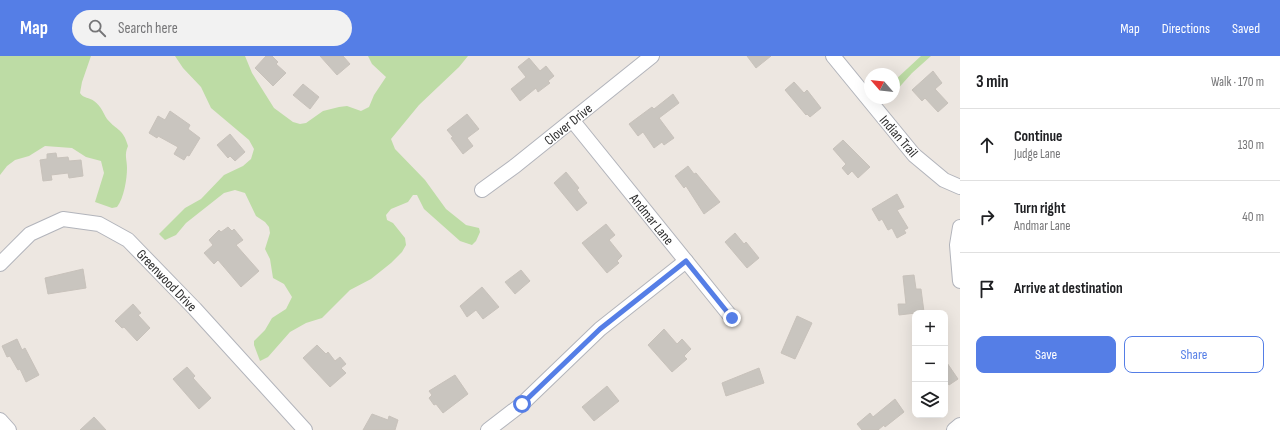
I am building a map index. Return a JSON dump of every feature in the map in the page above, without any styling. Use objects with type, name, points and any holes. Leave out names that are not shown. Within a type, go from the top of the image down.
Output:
[{"type":"street","name":"Clover Drive","points":[[482,190],[652,56]]},
{"type":"street","name":"Indian Trail","points":[[833,56],[914,155],[944,180],[960,187]]},
{"type":"street","name":"Andmar Lane","points":[[572,120],[732,318]]},
{"type":"street","name":"Greenwood Drive","points":[[0,264],[30,234],[63,219],[99,224],[128,240],[195,309],[306,430]]},
{"type":"street","points":[[960,228],[957,245],[960,281]]},
{"type":"street","points":[[488,430],[522,404],[600,329],[686,261]]},
{"type":"street","points":[[0,420],[9,430]]},
{"type":"street","points":[[954,430],[960,425]]},
{"type":"green space","points":[[0,56],[91,56],[82,82],[80,93],[97,103],[107,119],[122,133],[128,146],[126,155],[126,183],[122,199],[117,207],[112,208],[95,202],[104,173],[101,161],[86,157],[72,148],[45,146],[29,156],[15,160],[7,166],[0,175]]},
{"type":"green space","points":[[175,56],[245,56],[252,73],[274,108],[293,122],[300,124],[306,123],[323,111],[339,107],[347,106],[361,111],[369,107],[374,95],[386,77],[372,64],[368,56],[468,56],[459,67],[419,105],[391,139],[395,149],[425,180],[446,209],[466,225],[479,228],[480,232],[476,241],[472,245],[460,241],[424,209],[417,195],[413,195],[408,202],[391,209],[386,215],[387,220],[393,223],[405,238],[406,245],[402,252],[371,279],[350,290],[322,318],[306,323],[290,332],[268,357],[260,361],[254,341],[265,330],[272,318],[286,309],[292,297],[284,284],[273,278],[270,259],[265,249],[270,233],[269,227],[265,222],[256,216],[245,193],[235,190],[224,193],[186,223],[176,235],[165,240],[159,234],[185,208],[201,199],[224,175],[243,166],[251,159],[254,149],[249,140],[211,108],[201,87],[183,68]]},
{"type":"green space","points":[[921,56],[931,56],[900,86],[900,75]]},
{"type":"building","points":[[266,56],[272,56],[278,62],[276,64],[286,73],[273,86],[255,68]]},
{"type":"building","points":[[320,56],[343,56],[350,64],[337,75]]},
{"type":"building","points":[[747,56],[771,56],[756,68]]},
{"type":"building","points":[[529,58],[540,71],[546,66],[554,76],[548,81],[550,83],[538,92],[536,88],[520,101],[511,89],[526,77],[518,67]]},
{"type":"building","points":[[933,71],[942,83],[935,89],[948,103],[938,112],[925,98],[922,101],[912,90]]},
{"type":"building","points":[[794,82],[804,93],[807,90],[821,108],[810,117],[807,114],[806,115],[785,90]]},
{"type":"building","points":[[303,84],[319,97],[310,109],[293,95]]},
{"type":"building","points":[[673,94],[679,103],[659,118],[674,138],[664,145],[662,142],[654,148],[643,132],[638,136],[629,124],[652,107],[654,109]]},
{"type":"building","points":[[170,111],[190,125],[188,129],[200,138],[189,156],[187,155],[184,160],[174,154],[178,147],[158,136],[157,138],[149,133],[158,116],[165,120]]},
{"type":"building","points":[[467,114],[479,129],[467,138],[473,146],[463,154],[447,130]]},
{"type":"building","points":[[230,134],[245,152],[235,161],[230,156],[228,158],[217,145]]},
{"type":"building","points":[[843,140],[870,167],[858,178],[852,171],[848,175],[842,168],[846,164],[833,149]]},
{"type":"building","points":[[56,153],[57,158],[68,157],[69,161],[81,160],[83,176],[69,178],[68,173],[51,175],[52,180],[43,181],[40,160],[47,159],[47,154]]},
{"type":"building","points":[[688,166],[694,174],[696,173],[720,202],[704,214],[686,186],[684,188],[675,176]]},
{"type":"building","points":[[566,172],[579,188],[577,190],[587,203],[577,211],[554,183]]},
{"type":"building","points":[[897,194],[904,207],[897,210],[908,228],[904,230],[906,233],[897,238],[892,228],[888,230],[882,219],[879,221],[872,209]]},
{"type":"building","points":[[606,224],[615,235],[609,240],[622,256],[617,261],[619,263],[607,273],[582,243]]},
{"type":"building","points":[[228,227],[232,231],[234,229],[243,240],[236,245],[259,271],[241,287],[218,260],[214,264],[204,253],[213,245],[209,240],[219,230],[221,232]]},
{"type":"building","points":[[735,233],[744,244],[746,242],[759,258],[747,268],[725,242]]},
{"type":"building","points":[[83,269],[86,288],[48,294],[45,278]]},
{"type":"building","points":[[521,270],[530,281],[515,294],[505,282]]},
{"type":"building","points":[[914,275],[916,289],[921,289],[924,310],[912,310],[912,313],[899,315],[898,304],[906,304],[903,276]]},
{"type":"building","points":[[482,287],[499,307],[483,319],[476,310],[467,317],[460,306]]},
{"type":"building","points":[[133,304],[141,313],[138,315],[150,328],[137,341],[124,327],[122,328],[115,321]]},
{"type":"building","points":[[797,316],[812,323],[795,359],[781,353]]},
{"type":"building","points":[[664,329],[677,344],[682,339],[691,349],[684,356],[687,359],[672,372],[648,345]]},
{"type":"building","points":[[17,339],[22,350],[25,348],[39,375],[26,382],[20,369],[18,370],[10,356],[7,357],[2,346]]},
{"type":"building","points":[[317,345],[326,354],[328,352],[335,361],[340,357],[346,364],[341,368],[346,373],[330,387],[303,358]]},
{"type":"building","points":[[948,364],[958,379],[949,385],[948,384]]},
{"type":"building","points":[[187,367],[195,376],[193,378],[211,398],[199,409],[173,379]]},
{"type":"building","points":[[759,368],[764,383],[726,396],[722,383]]},
{"type":"building","points":[[455,375],[468,394],[443,413],[429,398],[432,395],[429,391]]},
{"type":"building","points":[[607,386],[619,401],[594,421],[582,407]]},
{"type":"building","points":[[895,399],[904,412],[885,427],[884,425],[878,430],[862,430],[857,424],[870,413],[873,417]]},
{"type":"building","points":[[372,414],[388,420],[389,416],[398,420],[395,430],[363,430]]},
{"type":"building","points":[[94,417],[106,430],[80,430]]},
{"type":"route","points":[[522,404],[600,329],[686,261],[732,318]]}]
